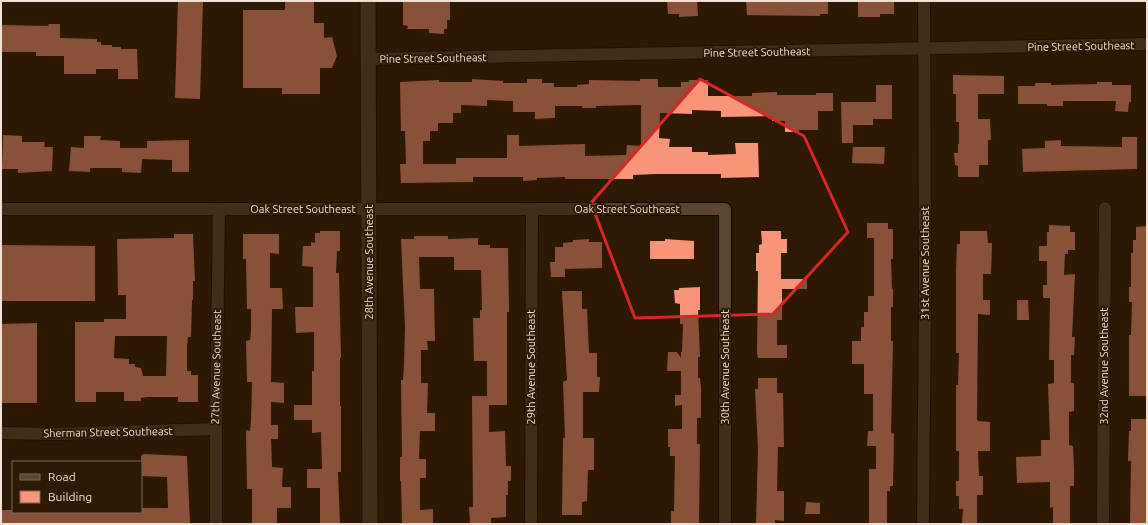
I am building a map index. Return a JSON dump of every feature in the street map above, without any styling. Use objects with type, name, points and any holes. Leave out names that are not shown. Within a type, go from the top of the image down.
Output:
[{"type":"street","name":"28th Avenue Southeast","points":[[368,1],[367,59],[370,524]]},
{"type":"street","name":"31st Avenue Southeast","points":[[923,524],[926,296],[924,1]]},
{"type":"street","name":"Pine Street Southeast","points":[[367,59],[1147,44]]},
{"type":"street","name":"32nd Avenue Southeast","points":[[1103,524],[1105,208]]},
{"type":"street","name":"29th Avenue Southeast","points":[[530,524],[532,209]]},
{"type":"street","name":"Oak Street Southeast","points":[[1,210],[725,209]]},
{"type":"street","name":"30th Avenue Southeast","points":[[725,209],[725,524]]},
{"type":"street","name":"27th Avenue Southeast","points":[[216,524],[219,210]]},
{"type":"street","name":"Sherman Street Southeast","points":[[1,433],[56,434],[216,429]]},
{"type":"highlighted area","points":[[700,79],[804,136],[848,232],[773,314],[635,318],[591,203]]},
{"type":"building","points":[[178,1],[203,1],[200,99],[175,98]]},
{"type":"building","points":[[285,1],[314,1],[314,23],[324,23],[324,38],[332,37],[337,56],[332,68],[320,68],[320,94],[282,94],[282,88],[243,88],[243,10],[285,10]]},
{"type":"building","points":[[403,1],[450,1],[450,20],[447,20],[447,29],[444,29],[444,34],[429,33],[429,29],[407,29],[408,26],[403,25]]},
{"type":"building","points":[[667,1],[697,1],[698,16],[679,17],[679,14],[668,14]]},
{"type":"building","points":[[746,1],[828,1],[828,14],[820,14],[820,16],[747,15]]},
{"type":"building","points":[[858,1],[894,1],[894,14],[880,14],[880,17],[858,17]]},
{"type":"building","points":[[48,24],[60,24],[60,38],[97,39],[97,42],[101,42],[101,45],[112,45],[112,47],[121,47],[121,49],[137,49],[138,79],[118,79],[118,69],[96,69],[96,74],[64,74],[64,56],[36,56],[36,52],[1,52],[1,25],[49,26]]},
{"type":"building","points":[[953,75],[1004,76],[1004,94],[978,94],[978,119],[990,119],[991,140],[988,140],[988,165],[979,165],[979,177],[958,177],[958,166],[955,165],[954,153],[958,153],[959,122],[956,122],[956,94],[953,94]]},
{"type":"building","points":[[472,79],[503,81],[503,83],[527,83],[527,79],[542,79],[542,83],[554,83],[554,87],[577,87],[577,85],[589,84],[589,80],[640,81],[640,79],[658,79],[658,87],[681,87],[681,82],[689,82],[689,80],[708,80],[708,96],[752,96],[752,93],[777,92],[777,95],[816,95],[816,93],[833,93],[833,111],[818,111],[818,130],[799,130],[799,132],[785,132],[785,121],[772,121],[772,116],[721,117],[721,111],[692,110],[692,114],[660,113],[659,138],[670,139],[669,147],[692,147],[692,152],[708,152],[708,155],[736,154],[735,143],[758,143],[759,177],[721,178],[721,174],[656,174],[633,175],[633,179],[565,179],[565,177],[537,178],[537,180],[523,181],[523,177],[473,177],[473,182],[401,183],[400,164],[406,164],[405,131],[401,131],[400,82],[439,80],[439,82],[472,82]],"holes":[[[487,100],[513,101],[513,112],[535,112],[535,119],[555,118],[555,106],[582,106],[582,108],[596,108],[596,106],[641,105],[641,146],[627,145],[626,155],[585,156],[585,144],[519,146],[519,135],[507,135],[507,158],[456,158],[456,164],[423,164],[423,141],[430,141],[430,131],[438,131],[438,123],[453,123],[453,113],[461,113],[461,105],[487,106]]]},
{"type":"building","points":[[1097,82],[1112,82],[1112,85],[1131,85],[1131,102],[1129,102],[1128,112],[1115,111],[1116,101],[1063,101],[1063,106],[1047,106],[1047,104],[1018,104],[1018,86],[1035,86],[1035,83],[1051,83],[1051,85],[1097,84]]},
{"type":"building","points":[[876,85],[892,85],[892,119],[873,119],[873,125],[853,125],[853,143],[842,143],[841,102],[876,102]]},
{"type":"building","points":[[3,135],[22,136],[22,142],[45,142],[44,147],[53,147],[52,171],[18,173],[18,169],[2,169]]},
{"type":"building","points":[[84,136],[101,136],[100,140],[120,141],[120,148],[147,148],[147,141],[189,140],[189,172],[172,172],[172,160],[142,159],[141,173],[122,172],[122,168],[90,168],[90,172],[69,171],[71,147],[84,148]]},
{"type":"building","points":[[1122,137],[1137,137],[1137,169],[1023,172],[1022,149],[1045,148],[1045,141],[1061,140],[1061,146],[1122,147]]},
{"type":"building","points":[[853,147],[885,147],[884,164],[852,163]]},
{"type":"building","points":[[867,223],[888,223],[888,229],[893,229],[893,259],[891,259],[893,307],[891,307],[891,341],[893,341],[891,433],[894,434],[893,486],[890,486],[890,491],[887,491],[887,524],[869,524],[869,469],[876,469],[876,446],[867,446],[868,431],[873,431],[873,394],[864,394],[864,364],[852,364],[852,341],[861,341],[861,327],[864,327],[864,312],[868,312],[868,296],[874,296],[874,238],[867,238]]},
{"type":"building","points":[[1049,225],[1070,226],[1070,232],[1075,232],[1075,250],[1068,250],[1068,254],[1065,254],[1064,275],[1075,274],[1072,337],[1075,337],[1074,355],[1071,355],[1071,383],[1074,383],[1074,411],[1069,412],[1069,445],[1073,446],[1074,486],[1070,486],[1070,524],[1053,524],[1053,507],[1050,508],[1050,482],[1017,483],[1016,457],[1041,456],[1041,440],[1050,440],[1048,384],[1054,383],[1054,360],[1049,360],[1050,298],[1043,298],[1043,285],[1047,285],[1047,261],[1039,261],[1039,246],[1047,246],[1047,232],[1049,232]]},
{"type":"building","points":[[1147,226],[1147,396],[1129,396],[1129,335],[1131,335],[1132,302],[1129,302],[1129,287],[1131,287],[1131,253],[1133,253],[1133,240],[1136,240],[1136,227]]},
{"type":"building","points":[[320,231],[340,231],[340,251],[337,251],[336,273],[339,273],[341,358],[341,472],[338,472],[340,524],[320,524],[320,488],[307,488],[307,469],[322,469],[321,432],[312,433],[312,420],[294,420],[294,405],[312,405],[314,332],[296,333],[295,307],[313,307],[313,267],[302,266],[303,246],[311,246],[311,242],[315,243],[315,233],[320,233]]},
{"type":"building","points":[[761,231],[781,231],[781,239],[787,239],[787,253],[781,253],[781,279],[807,279],[807,289],[782,289],[782,320],[777,320],[777,345],[787,345],[787,358],[758,358],[758,271],[756,271],[756,253],[759,253],[759,245],[762,244]]},
{"type":"building","points":[[960,231],[987,231],[988,243],[992,243],[991,274],[983,274],[983,300],[990,300],[990,315],[978,314],[977,419],[978,421],[990,422],[990,451],[978,451],[979,476],[983,476],[983,495],[977,495],[977,524],[962,524],[963,509],[959,509],[959,496],[956,496],[956,481],[959,481],[959,451],[956,451],[956,385],[958,385],[959,353],[956,353],[956,271],[957,244],[960,244]]},
{"type":"building","points":[[174,234],[193,234],[195,281],[193,281],[191,337],[188,337],[187,346],[187,371],[191,371],[191,375],[198,375],[198,402],[178,402],[178,397],[147,397],[141,398],[141,401],[124,401],[124,392],[96,392],[96,402],[75,402],[75,322],[104,322],[104,319],[126,319],[126,295],[118,295],[117,239],[174,238]],"holes":[[[115,336],[167,336],[166,376],[143,376],[141,368],[135,367],[135,364],[129,364],[129,359],[114,358]]]},
{"type":"building","points":[[243,234],[279,234],[279,254],[270,253],[270,288],[282,288],[283,309],[272,309],[271,382],[284,383],[284,403],[271,402],[271,425],[278,425],[278,439],[271,439],[272,467],[283,468],[282,487],[291,487],[291,508],[277,508],[277,524],[252,524],[252,489],[247,489],[246,430],[250,431],[252,382],[247,382],[246,341],[250,340],[251,309],[247,309],[246,259],[243,259]]},
{"type":"building","points":[[414,236],[448,236],[448,239],[478,238],[478,245],[490,245],[490,248],[508,248],[509,312],[507,312],[507,405],[489,405],[489,432],[505,431],[506,466],[511,466],[511,481],[508,481],[508,495],[506,495],[506,517],[491,518],[491,524],[470,524],[469,507],[473,507],[472,396],[487,396],[487,361],[474,361],[473,318],[480,318],[480,310],[482,310],[481,270],[454,270],[454,257],[419,257],[420,289],[434,289],[435,341],[427,341],[428,350],[421,350],[421,383],[428,383],[427,413],[435,413],[435,431],[420,431],[419,459],[426,459],[426,478],[420,478],[420,510],[433,509],[433,524],[402,524],[400,481],[400,457],[402,457],[401,380],[403,380],[405,327],[401,239],[414,239]]},
{"type":"building","points":[[589,239],[589,242],[602,242],[602,268],[565,269],[565,277],[551,277],[550,262],[555,262],[555,247],[563,247],[563,243],[573,242],[573,240]]},
{"type":"building","points":[[665,239],[694,241],[694,259],[650,259],[650,241],[665,241]]},
{"type":"building","points":[[1,245],[95,246],[95,301],[1,301]]},
{"type":"building","points":[[700,287],[700,310],[698,310],[700,357],[698,357],[698,378],[700,378],[701,388],[701,418],[697,418],[697,444],[700,444],[699,524],[671,524],[671,511],[674,511],[675,456],[670,456],[670,447],[668,447],[668,429],[682,429],[682,405],[675,406],[675,395],[681,395],[681,371],[667,371],[668,352],[677,352],[681,358],[682,352],[683,324],[680,324],[680,304],[675,303],[674,290],[679,290],[679,288]]},
{"type":"building","points":[[562,291],[582,291],[582,309],[587,309],[589,353],[597,353],[597,377],[600,377],[599,392],[583,392],[583,438],[594,438],[594,470],[588,470],[587,501],[582,502],[582,515],[562,515],[563,438],[565,438],[563,382],[567,380]]},
{"type":"building","points":[[1017,300],[1028,300],[1029,320],[1017,320]]},
{"type":"building","points":[[37,323],[37,403],[1,403],[1,324]]},
{"type":"building","points":[[758,378],[777,378],[777,393],[783,393],[784,447],[778,447],[777,491],[784,491],[784,521],[775,520],[775,524],[756,524],[758,449],[755,389],[758,389]]},
{"type":"building","points":[[1131,419],[1147,419],[1147,524],[1130,524],[1131,461],[1128,461]]},
{"type":"building","points":[[143,454],[187,456],[190,524],[1,524],[1,510],[12,510],[12,513],[142,513],[142,508],[168,508],[167,477],[142,476],[141,456]]},
{"type":"building","points":[[806,502],[820,503],[820,514],[805,514]]}]
